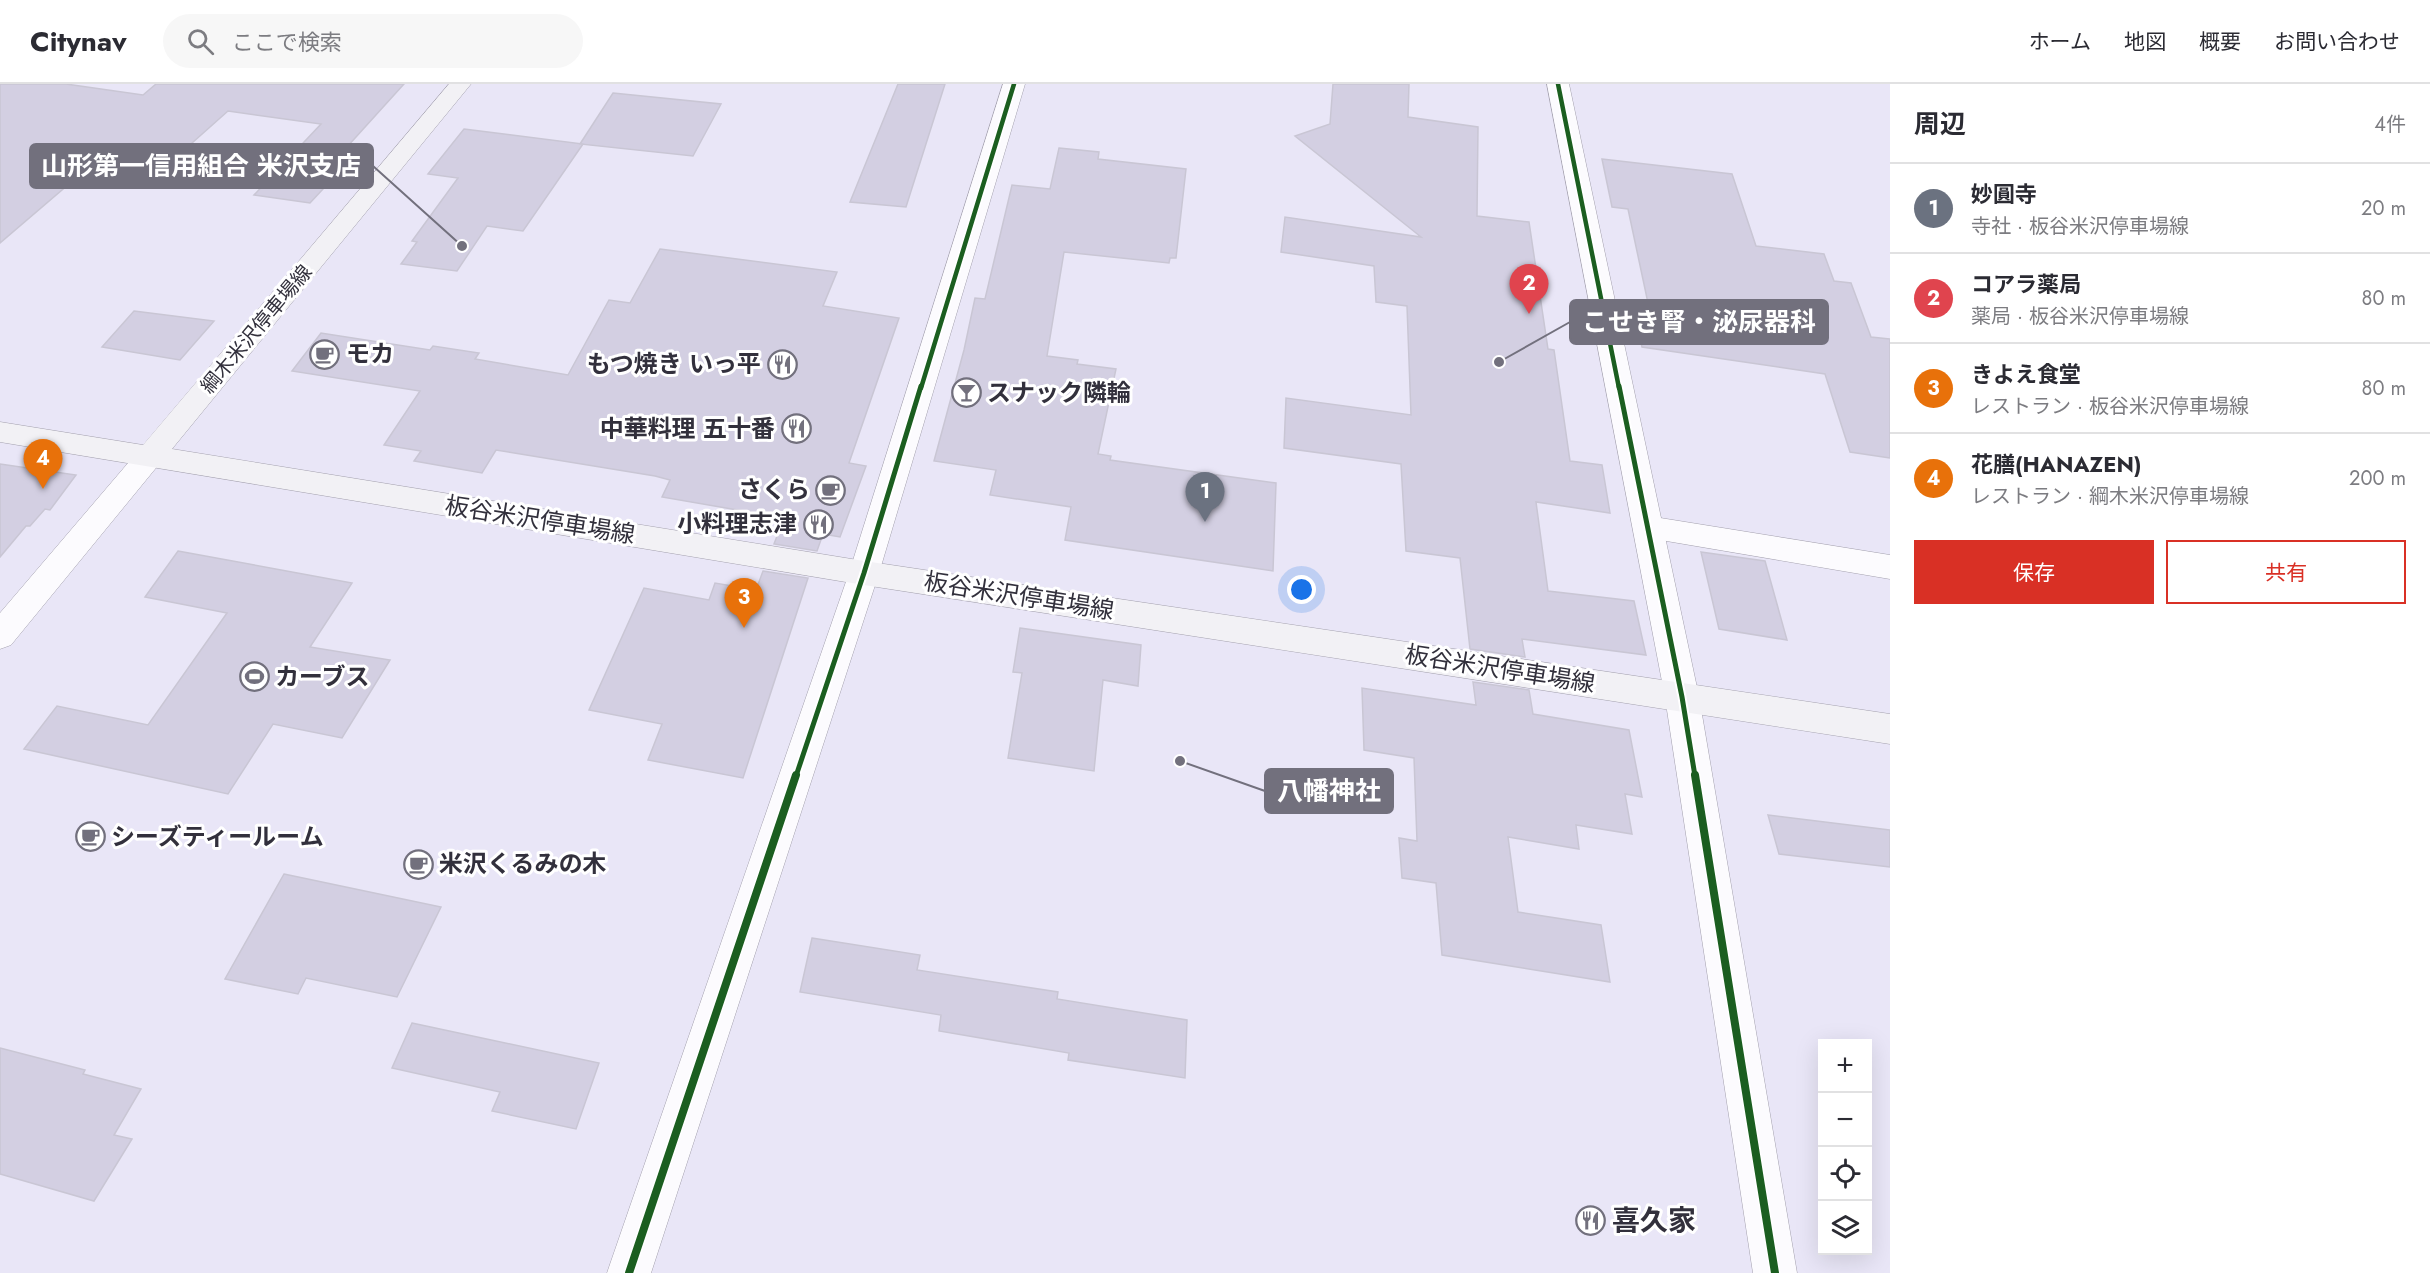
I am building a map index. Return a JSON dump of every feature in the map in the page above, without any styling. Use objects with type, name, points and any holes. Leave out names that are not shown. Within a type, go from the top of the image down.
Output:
[{"type":"main road","name":"綱木米沢停車場線","points":[[150,456],[460,84]]},
{"type":"main road","points":[[0,432],[150,456]]},
{"type":"main road","name":"板谷米沢停車場線","points":[[150,456],[864,573],[1890,729]]},
{"type":"street","points":[[629,1273],[864,573],[1014,84]]},
{"type":"street","points":[[1558,84],[1682,697],[1775,1273]]},
{"type":"street","points":[[0,636],[150,456]]},
{"type":"street","points":[[1648,528],[1890,567]]},
{"type":"building","points":[[0,84],[66,84],[143,95],[156,84],[404,84],[337,158],[350,160],[310,203],[254,195],[321,124],[228,111],[174,159],[110,149],[0,243]]},
{"type":"building","points":[[898,84],[945,84],[906,207],[850,202]]},
{"type":"building","points":[[1333,84],[1409,84],[1408,117],[1478,127],[1477,216],[1529,222],[1548,349],[1554,350],[1570,461],[1602,465],[1610,513],[1536,502],[1548,591],[1634,601],[1646,655],[1522,639],[1525,657],[1470,649],[1460,558],[1406,551],[1401,464],[1284,448],[1286,398],[1411,415],[1407,306],[1376,302],[1374,266],[1281,252],[1285,217],[1421,237],[1295,136],[1330,124]]},
{"type":"building","points":[[613,93],[721,104],[693,156],[580,144]]},
{"type":"building","points":[[464,129],[583,144],[523,231],[487,226],[457,271],[401,264],[417,242],[412,241],[458,178],[428,174]]},
{"type":"building","points":[[1059,148],[1099,152],[1098,159],[1186,169],[1176,258],[1170,258],[1169,263],[1064,252],[1047,356],[1078,360],[1077,364],[1116,369],[1098,454],[1111,456],[1110,460],[1276,483],[1273,571],[1065,540],[1071,507],[990,495],[996,470],[934,461],[964,350],[975,298],[985,299],[1012,185],[1050,189]]},
{"type":"building","points":[[1602,159],[1732,174],[1756,246],[1824,254],[1834,281],[1851,283],[1871,337],[1890,339],[1890,458],[1850,452],[1825,374],[1642,347],[1632,301],[1648,303],[1628,209],[1612,207]]},
{"type":"building","points":[[660,249],[837,272],[823,306],[899,318],[849,463],[866,466],[840,537],[823,534],[817,551],[774,544],[784,518],[662,497],[670,480],[655,476],[496,450],[482,473],[414,461],[421,451],[384,445],[420,391],[292,371],[321,333],[430,350],[433,346],[479,353],[475,359],[568,375],[609,300],[630,303]]},
{"type":"building","points":[[134,311],[214,321],[180,360],[102,347]]},
{"type":"building","points":[[0,464],[76,475],[50,510],[45,509],[30,526],[26,526],[0,557]]},
{"type":"building","points":[[178,551],[352,583],[310,647],[390,660],[342,738],[273,724],[228,794],[24,749],[57,706],[148,725],[227,613],[145,597]]},
{"type":"building","points":[[1701,552],[1765,561],[1787,640],[1719,629]]},
{"type":"building","points":[[763,571],[808,578],[743,778],[648,760],[662,724],[589,710],[644,588],[709,600],[715,583],[756,590]]},
{"type":"building","points":[[1020,628],[1141,645],[1138,686],[1103,680],[1094,771],[1008,758],[1022,673],[1013,672]]},
{"type":"building","points":[[1473,682],[1529,690],[1533,714],[1629,730],[1642,797],[1625,794],[1632,834],[1576,825],[1579,849],[1508,837],[1518,912],[1601,925],[1610,982],[1442,955],[1436,883],[1402,878],[1399,838],[1417,841],[1414,758],[1364,750],[1362,688],[1476,705]]},
{"type":"building","points":[[1768,815],[1890,830],[1890,867],[1779,854]]},
{"type":"building","points":[[284,874],[441,907],[397,997],[306,978],[298,994],[225,979]]},
{"type":"building","points":[[812,938],[920,955],[917,970],[1058,992],[1057,999],[1187,1020],[1185,1078],[1068,1060],[1069,1053],[939,1031],[941,1015],[800,992]]},
{"type":"building","points":[[412,1023],[599,1063],[576,1129],[492,1111],[500,1092],[392,1068]]},
{"type":"building","points":[[0,1048],[85,1070],[83,1074],[141,1089],[114,1135],[132,1139],[94,1201],[0,1174]]},
{"type":"cycle path","points":[[629,1273],[864,573],[1014,84]]},
{"type":"cycle path","points":[[1558,84],[1682,697],[1775,1273]]},
{"type":"place","name":"山形第一信用組合 米沢支店","points":[[462,246]]},
{"type":"place","name":"コアラ薬局","points":[[1529,314]]},
{"type":"place","name":"モカ","points":[[325,354]]},
{"type":"place","name":"こせき腎・泌尿器科","points":[[1499,362]]},
{"type":"place","name":"もつ焼き いっ平","points":[[782,364]]},
{"type":"place","name":"スナック隣輪","points":[[966,393]]},
{"type":"place","name":"中華料理 五十番","points":[[796,429]]},
{"type":"place","name":"花膳(HANAZEN)","points":[[43,489]]},
{"type":"place","name":"さくら","points":[[831,490]]},
{"type":"place","name":"妙圓寺","points":[[1205,522]]},
{"type":"place","name":"小料理志津","points":[[818,524]]},
{"type":"place","name":"きよえ食堂","points":[[744,628]]},
{"type":"place","name":"カーブス","points":[[254,677]]},
{"type":"place","name":"八幡神社","points":[[1180,761]]},
{"type":"place","name":"シーズティールーム","points":[[90,837]]},
{"type":"place","name":"米沢くるみの木","points":[[418,864]]},
{"type":"place","name":"喜久家","points":[[1591,1220]]}]
